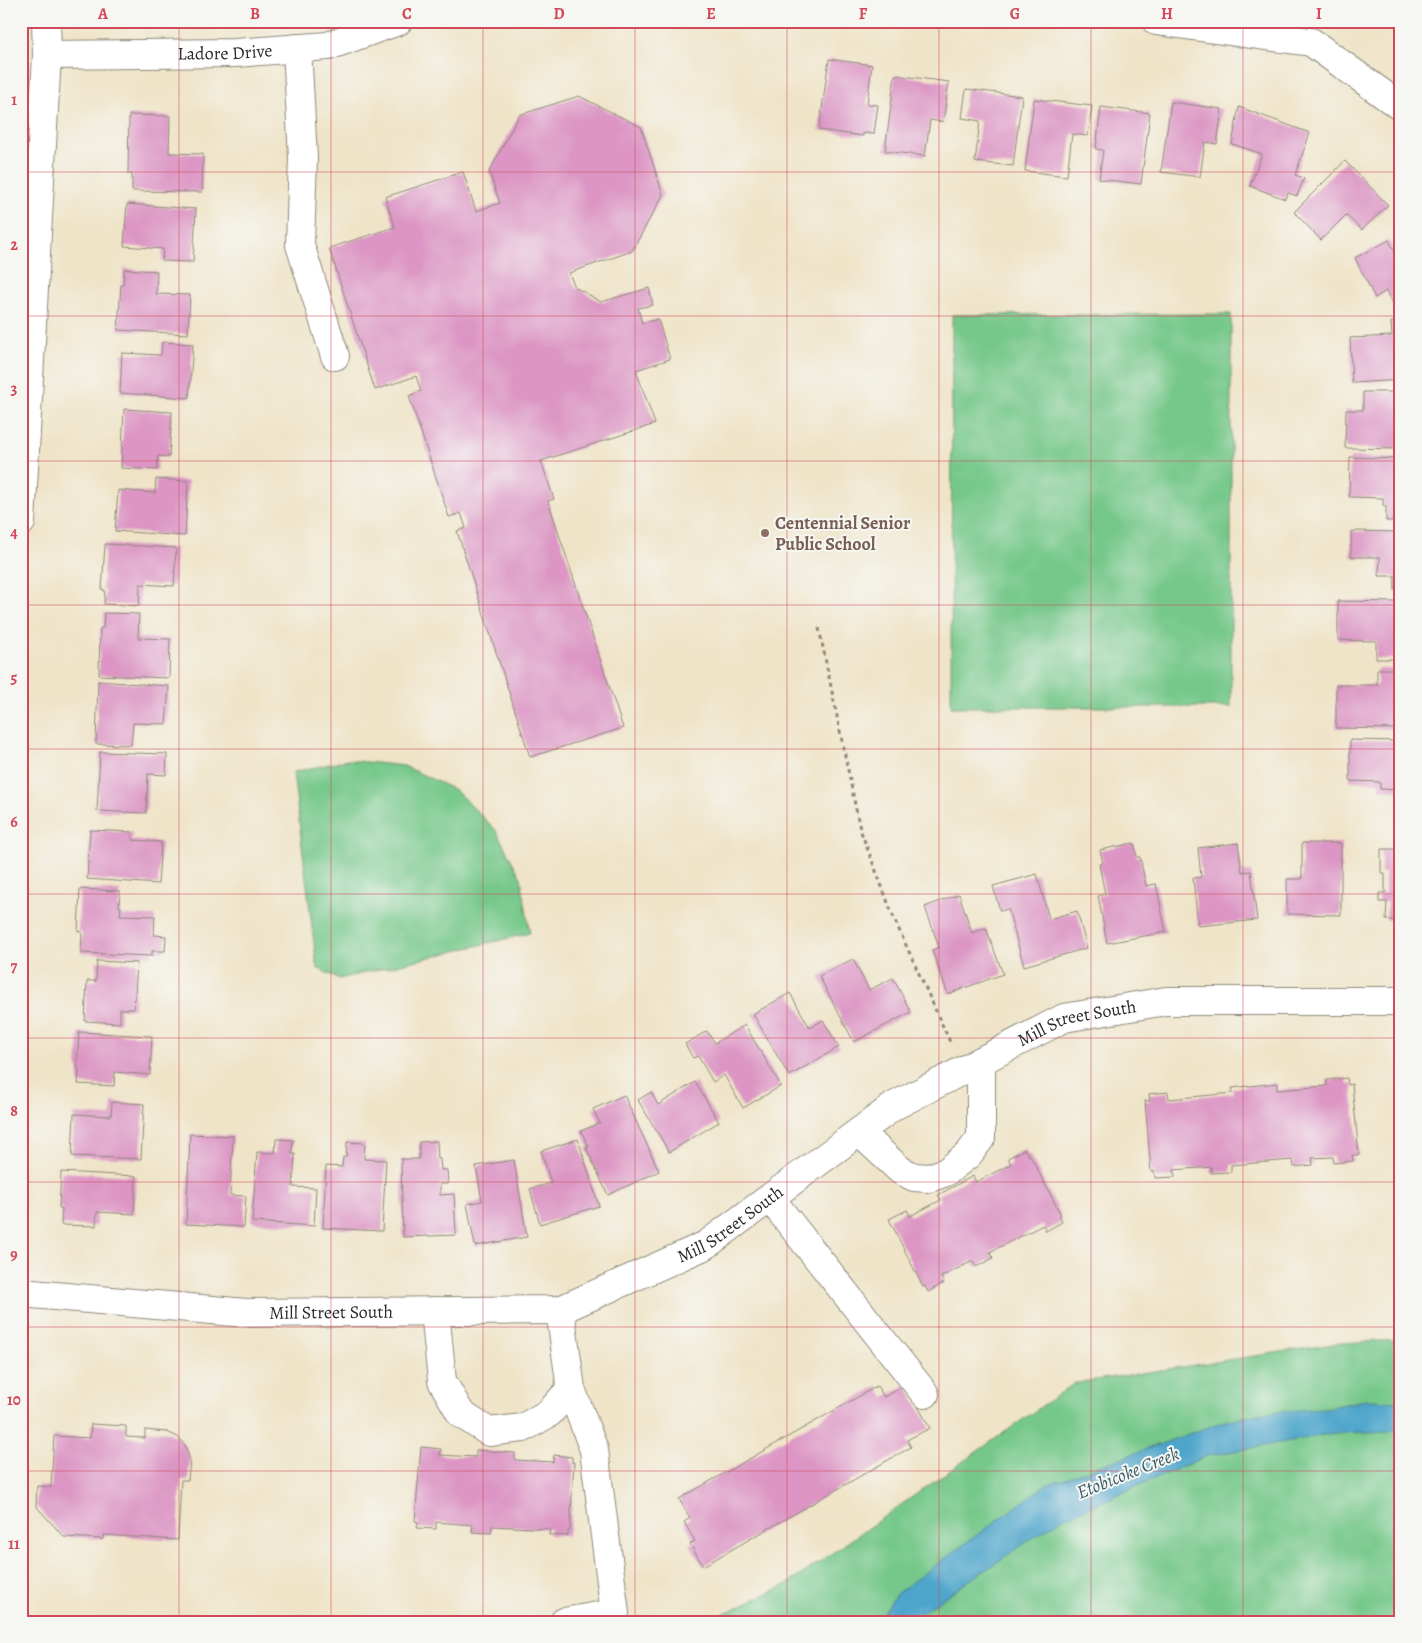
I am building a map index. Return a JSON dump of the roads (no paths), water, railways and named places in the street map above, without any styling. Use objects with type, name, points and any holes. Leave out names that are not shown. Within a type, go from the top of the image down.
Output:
[{"type":"street","points":[[21,522],[47,55],[46,21]]},
{"type":"street","name":"Ladore Drive","points":[[47,55],[234,53],[328,46],[398,21]]},
{"type":"street","points":[[1156,21],[1311,42],[1401,107]]},
{"type":"street","points":[[297,48],[303,158],[300,244],[335,356]]},
{"type":"street","name":"Mill Street South","points":[[21,1293],[246,1313],[560,1310],[706,1245],[894,1106],[1064,1018],[1166,1001],[1401,1001]]},
{"type":"street","points":[[859,1132],[900,1170],[914,1177],[930,1178],[946,1172],[968,1155],[980,1138],[972,1066]]},
{"type":"street","points":[[770,1198],[925,1394]]},
{"type":"street","points":[[560,1310],[571,1389],[594,1450],[615,1614],[564,1622]]},
{"type":"street","points":[[436,1311],[442,1381],[461,1414],[489,1432],[523,1428],[549,1413],[571,1389]]},
{"type":"water","name":"Etobicoke Creek","points":[[1365,1400],[1401,1401],[1401,1431],[1334,1433],[1207,1456],[1061,1519],[918,1615],[914,1622],[877,1622],[897,1593],[1046,1485],[1225,1421],[1263,1413],[1326,1408]]},
{"type":"place","name":"Centennial Senior Public School","points":[[765,533]]}]
